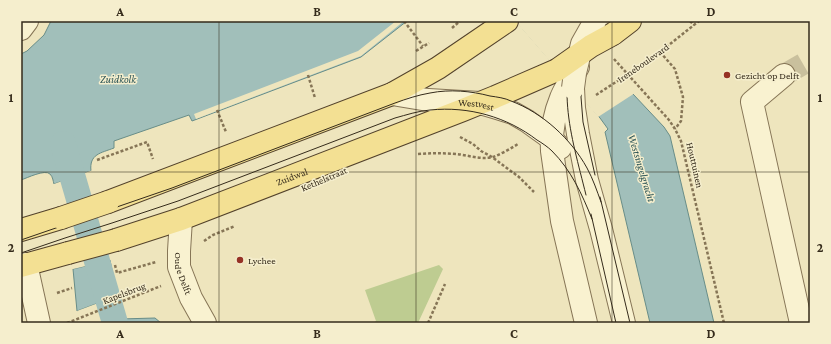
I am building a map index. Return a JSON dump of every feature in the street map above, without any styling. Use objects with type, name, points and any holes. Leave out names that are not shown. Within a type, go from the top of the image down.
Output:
[{"type":"main road","points":[[21,230],[108,202],[392,94],[438,68],[508,21]]},
{"type":"main road","points":[[584,67],[630,21]]},
{"type":"main road","name":"Zuidwal","points":[[24,265],[116,240],[181,219],[480,103],[584,67]]},
{"type":"street","points":[[21,29],[27,21]]},
{"type":"street","name":"Westvest","points":[[595,21],[582,44],[584,67],[574,108],[587,180],[601,229],[624,323]]},
{"type":"street","name":"Westvest","points":[[584,67],[566,88],[562,96],[557,109],[552,139],[553,158],[562,222],[586,323]]},
{"type":"street","points":[[784,75],[752,102],[801,323]]},
{"type":"street","name":"Westvest","points":[[392,94],[428,100],[480,103],[513,113],[552,139],[587,180]]},
{"type":"street","name":"Oude Delft","points":[[181,219],[179,267],[204,323]]},
{"type":"street","points":[[24,265],[39,323]]},
{"type":"path","points":[[690,21],[694,25]]},
{"type":"path","name":"Ireneboulevard","points":[[584,67],[642,65],[699,21]]},
{"type":"path","points":[[404,22],[423,46]]},
{"type":"path","points":[[660,52],[675,69],[683,97],[681,120],[676,128]]},
{"type":"path","name":"Houttuinen","points":[[584,67],[640,89],[676,128],[681,141],[724,323]]},
{"type":"path","points":[[308,76],[316,100]]},
{"type":"path","points":[[217,111],[227,136]]},
{"type":"path","points":[[97,160],[147,142],[153,162]]},
{"type":"path","points":[[413,154],[458,154],[480,158],[492,157],[519,177],[535,194]]},
{"type":"path","points":[[179,267],[204,240],[242,223]]},
{"type":"path","points":[[117,273],[159,261]]},
{"type":"path","name":"Kapelsbrug","points":[[67,323],[167,284],[179,267]]},
{"type":"path","points":[[428,323],[445,284]]},
{"type":"path","points":[[52,295],[72,288]]},
{"type":"green space","points":[[439,265],[443,269],[418,323],[373,323],[376,321],[365,290]]},
{"type":"water","name":"Zuidkolk","points":[[51,21],[407,21],[361,57],[192,121],[189,115],[114,141],[114,148],[100,153],[94,158],[91,165],[91,171],[54,184],[52,176],[48,173],[40,173],[21,180],[21,54],[27,51],[44,35]]},
{"type":"water","name":"Westsingelgracht","points":[[516,21],[633,94],[664,127],[670,136],[714,323],[650,323],[605,132],[608,129]]},
{"type":"water","points":[[110,260],[117,296],[77,311],[73,269]]},
{"type":"water","points":[[155,318],[161,323],[112,323],[120,319]]},
{"type":"pier","points":[[396,21],[404,21],[361,56],[196,119],[194,114],[358,51]]},
{"type":"pier","points":[[515,21],[570,21],[635,93],[598,117]]},
{"type":"pier","points":[[93,170],[91,173],[54,186],[54,184]]},
{"type":"pier","points":[[109,258],[111,260],[73,269],[72,267]]},
{"type":"pier","points":[[117,296],[117,298],[78,313],[77,311]]},
{"type":"waterway","points":[[63,144],[115,323]]},
{"type":"tunnel","points":[[784,75],[810,60]]},
{"type":"tram line","points":[[586,21],[576,43],[570,64],[567,86],[570,129],[586,195]]},
{"type":"tram line","points":[[595,175],[583,122],[581,97],[585,63],[596,33],[603,21]]},
{"type":"tram line","points":[[21,240],[172,188],[399,102],[421,95],[445,91],[468,92],[506,99],[534,112],[555,128],[573,147],[587,168],[601,202]]},
{"type":"tram line","points":[[21,253],[178,201],[395,118],[417,112],[445,109],[473,112],[500,119],[513,125],[545,145],[565,166],[580,192],[592,219]]},
{"type":"tram line","points":[[600,197],[630,323]]},
{"type":"tram line","points":[[591,214],[616,323]]},
{"type":"place","name":"Gezicht op Delft","points":[[727,75]]},
{"type":"place","name":"Lychee","points":[[240,260]]}]
